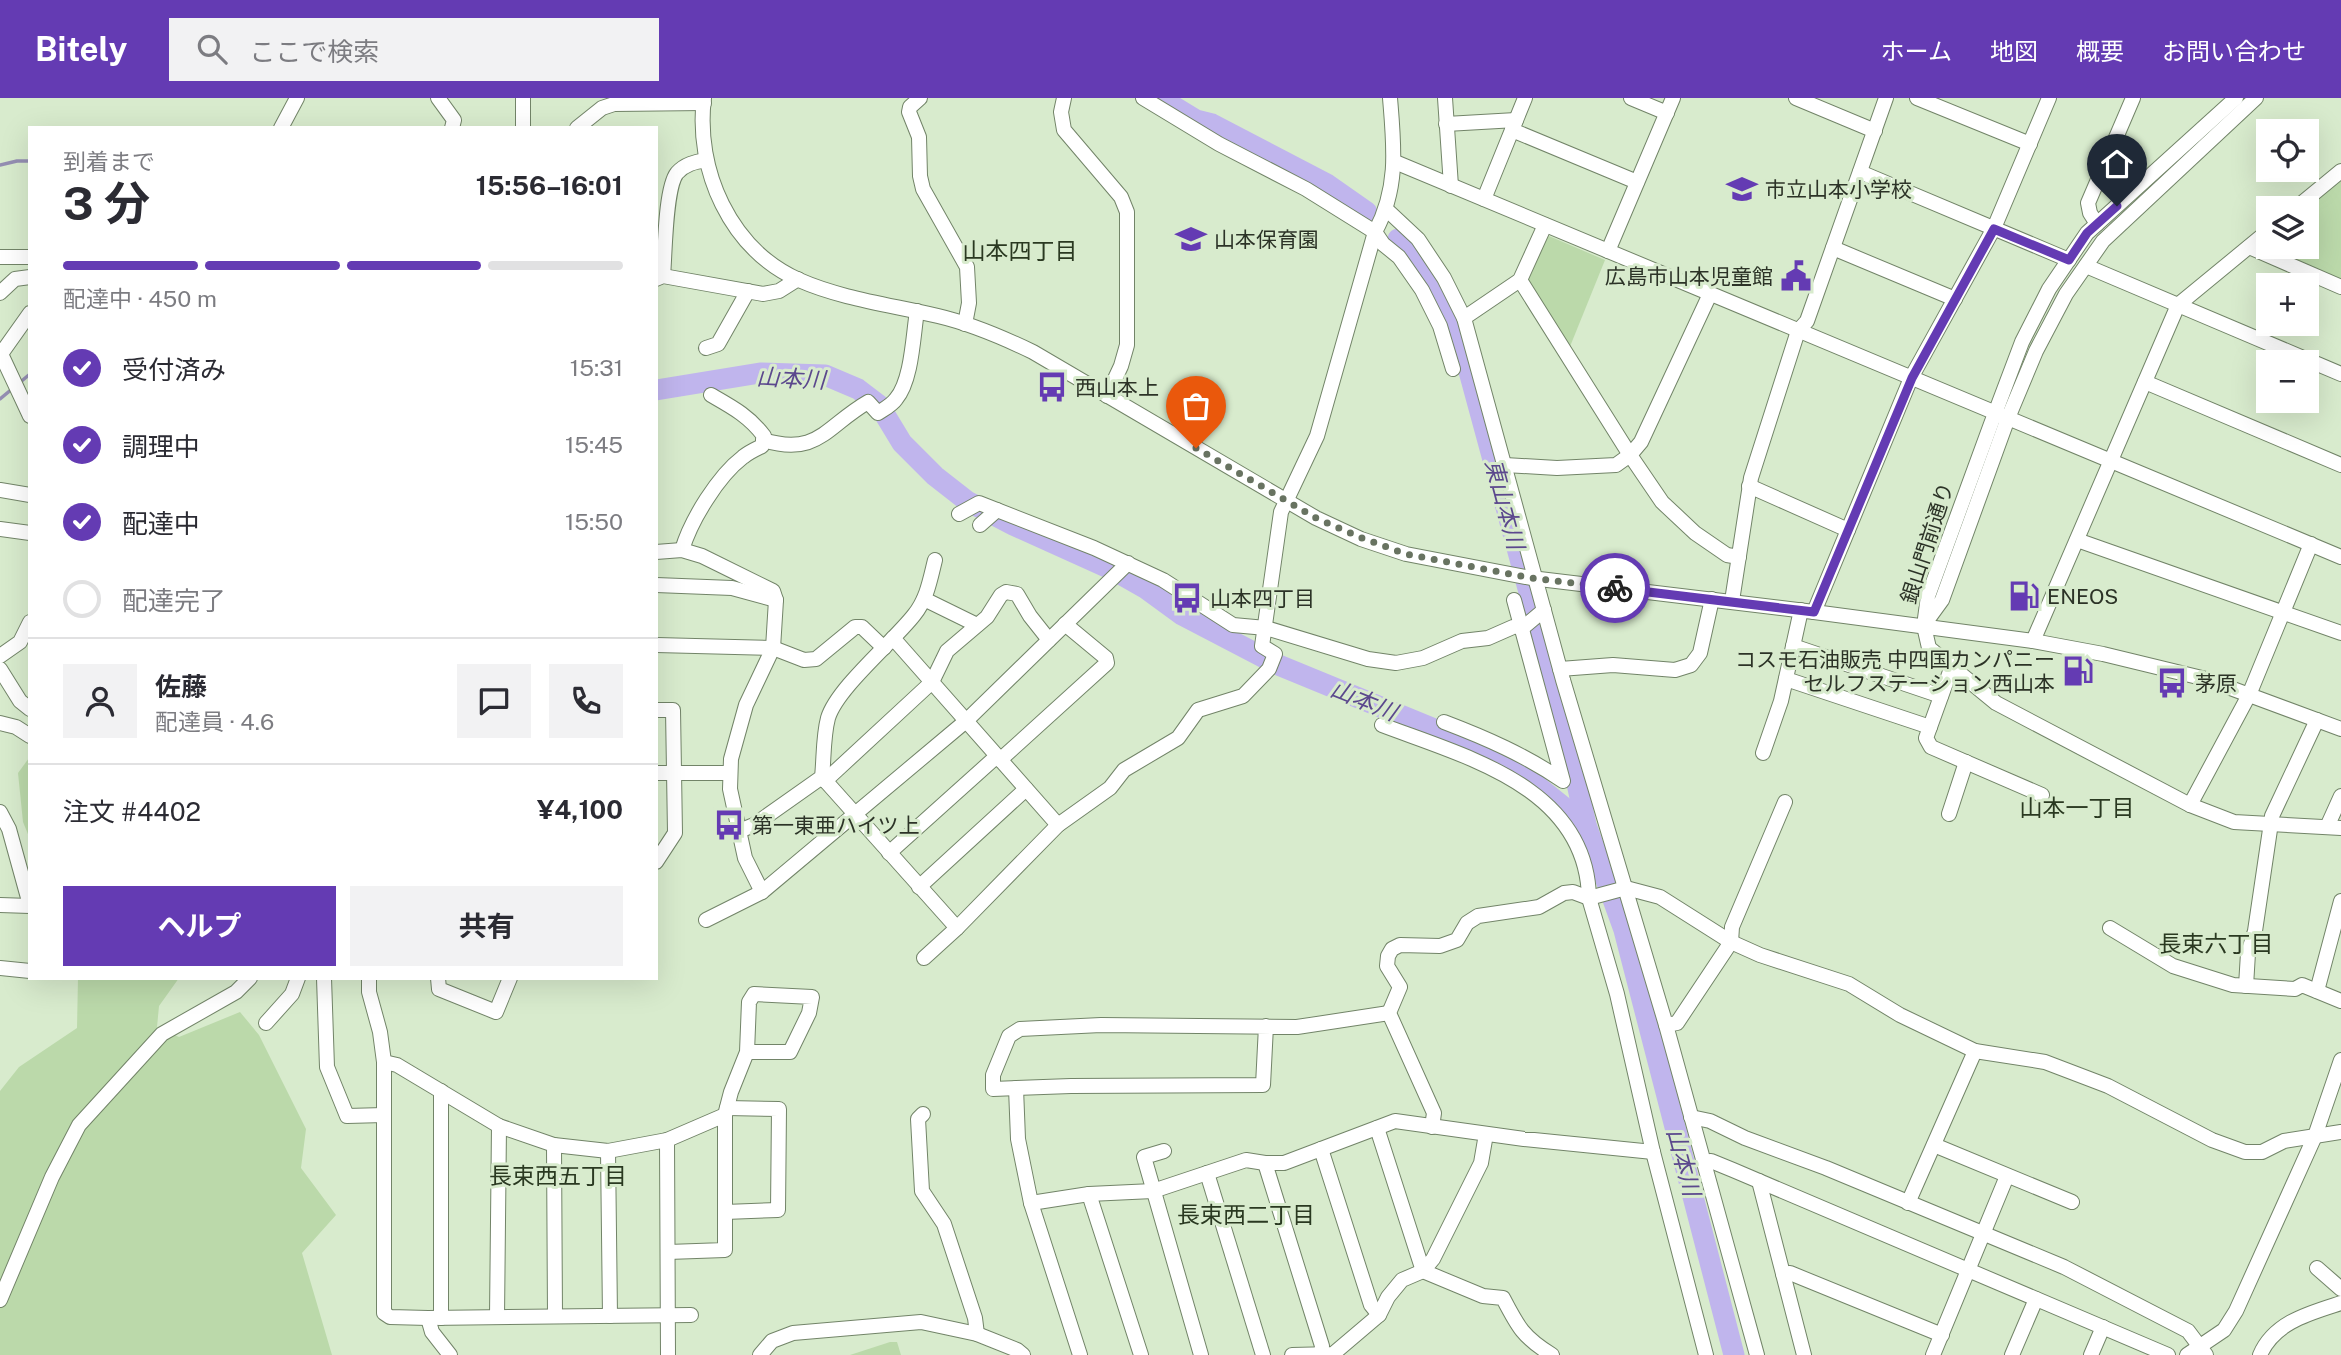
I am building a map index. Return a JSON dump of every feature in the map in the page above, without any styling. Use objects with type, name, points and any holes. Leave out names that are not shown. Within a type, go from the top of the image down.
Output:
[{"type":"street","points":[[282,126],[298,98]]},
{"type":"street","points":[[438,98],[454,120],[452,126]]},
{"type":"street","points":[[523,98],[523,126]]},
{"type":"street","points":[[920,98],[910,107],[909,112],[919,136],[920,177],[923,189],[967,267],[969,303],[965,324]]},
{"type":"street","points":[[1064,98],[1063,130],[1121,197],[1127,212],[1126,345],[1121,366],[1107,396]]},
{"type":"street","points":[[1143,98],[1219,144],[1306,189],[1376,232],[1383,244],[1399,257],[1422,290],[1440,326],[1453,369]]},
{"type":"street","points":[[924,958],[1058,825],[1110,788],[1124,770],[1178,738],[1198,710],[1243,696],[1272,663],[1275,654],[1262,646],[1281,512],[1317,436],[1376,232],[1387,210],[1395,162],[1390,98]]},
{"type":"street","points":[[1445,98],[1451,186]]},
{"type":"street","points":[[1484,199],[1525,98]]},
{"type":"street","points":[[1631,98],[1667,113]]},
{"type":"street","points":[[1608,251],[1673,98]]},
{"type":"street","points":[[1796,98],[1875,131]]},
{"type":"street","points":[[1732,601],[1749,486],[1798,331],[1807,321],[1886,98]]},
{"type":"street","points":[[1917,98],[2030,144]]},
{"type":"street","points":[[1763,753],[1781,701],[1793,646],[1808,611],[1848,530],[1912,378],[1994,229],[2049,98]]},
{"type":"street","points":[[2097,225],[2088,203],[2133,98]]},
{"type":"street","name":"銀山門前通り","points":[[1924,626],[1942,600],[2002,416],[2022,342],[2049,289],[2087,233],[2236,98]]},
{"type":"street","name":"銀山門前通り","points":[[2002,416],[2066,294],[2103,241],[2256,98]]},
{"type":"street","points":[[579,126],[602,108],[614,104],[704,100],[703,135],[712,183],[722,206],[734,223],[753,247],[775,265],[798,279],[826,289],[996,333],[1316,518],[1406,554],[1533,578],[1924,626],[2104,654],[2206,679],[2341,729]]},
{"type":"street","points":[[1447,124],[1514,125],[1637,183]]},
{"type":"street","points":[[706,160],[690,162],[676,174],[662,225],[660,277],[763,294],[779,291],[798,279]]},
{"type":"street","points":[[1395,162],[2341,557]]},
{"type":"street","points":[[2311,196],[2341,171]]},
{"type":"street","points":[[1860,172],[2069,260]]},
{"type":"street","points":[[1387,210],[1418,239],[1444,278],[1464,318],[1533,578],[1626,888],[1757,1355]]},
{"type":"street","points":[[1464,318],[1520,280],[1545,225]]},
{"type":"street","points":[[2033,641],[2178,305],[2256,241]]},
{"type":"street","points":[[2249,247],[2341,287]]},
{"type":"street","points":[[1833,248],[1955,299]]},
{"type":"street","points":[[0,257],[28,257]]},
{"type":"street","points":[[2086,266],[2341,374]]},
{"type":"street","points":[[0,293],[15,279],[28,276]]},
{"type":"street","points":[[1520,280],[1630,456],[1662,502],[1695,533],[1727,555],[1739,557]]},
{"type":"street","points":[[706,348],[718,344],[748,291]]},
{"type":"street","points":[[1505,466],[1557,468],[1616,465],[1630,456],[1641,442],[1710,294]]},
{"type":"street","points":[[763,440],[796,446],[811,442],[825,435],[848,414],[868,402],[878,413],[892,403],[898,397],[907,377],[917,311]]},
{"type":"street","points":[[28,316],[1,353],[28,411]]},
{"type":"street","points":[[2145,382],[2341,465]]},
{"type":"street","points":[[682,550],[697,514],[726,474],[743,457],[762,446],[764,436],[742,412],[711,395]]},
{"type":"street","points":[[1749,486],[1848,530]]},
{"type":"street","points":[[0,490],[28,495]]},
{"type":"street","points":[[959,514],[979,503],[1094,548],[1163,580],[1233,625],[1266,628],[1368,659],[1396,663],[1423,659],[1462,641],[1488,638],[1523,626],[1544,610]]},
{"type":"street","points":[[980,525],[997,510]]},
{"type":"street","points":[[0,529],[28,533]]},
{"type":"street","points":[[2077,540],[2341,633]]},
{"type":"street","points":[[2190,805],[2249,695],[2311,544]]},
{"type":"street","points":[[658,552],[682,550],[702,556],[773,591],[776,600],[773,648],[746,705],[730,759],[730,789],[745,858],[762,892]]},
{"type":"street","points":[[935,560],[925,599],[838,701],[828,718],[823,779],[957,928]]},
{"type":"street","points":[[706,920],[762,892],[966,721],[1128,564]]},
{"type":"street","points":[[658,585],[732,588],[776,600]]},
{"type":"street","points":[[739,831],[754,825],[823,779],[932,682],[947,651],[987,617],[1001,594],[1017,594],[1049,640]]},
{"type":"street","points":[[925,599],[977,625]]},
{"type":"street","points":[[1560,669],[1613,665],[1675,670],[1691,665],[1700,653],[1712,599]]},
{"type":"street","points":[[1444,722],[1489,739],[1563,781],[1514,600]]},
{"type":"street","points":[[889,853],[1107,663],[1106,658],[1065,624]]},
{"type":"street","points":[[0,656],[20,642],[28,626]]},
{"type":"street","points":[[1924,626],[1929,648],[1996,703],[2190,805],[2234,821],[2334,827],[2341,796]]},
{"type":"street","points":[[658,645],[773,648],[804,660],[816,659],[855,627],[862,627],[888,643],[932,682],[1058,825]]},
{"type":"street","points":[[1793,646],[1941,696]]},
{"type":"street","points":[[1952,667],[1926,738],[1931,747],[2042,795]]},
{"type":"street","points":[[0,669],[27,703]]},
{"type":"street","points":[[1786,679],[1930,727]]},
{"type":"street","points":[[658,710],[673,710],[675,833],[658,859]]},
{"type":"street","points":[[2246,986],[2248,953],[2255,931],[2270,823],[2317,720]]},
{"type":"street","points":[[0,723],[16,727],[28,735]]},
{"type":"street","points":[[1382,725],[1506,774],[1538,795],[1564,824],[1575,844],[1584,864],[1589,898],[1617,994],[1653,1152],[1706,1355]]},
{"type":"street","points":[[1949,814],[1966,762]]},
{"type":"street","points":[[658,773],[730,773]]},
{"type":"street","points":[[919,887],[1026,789]]},
{"type":"street","points":[[1665,1025],[1677,1023],[1731,942],[1732,927],[1785,802]]},
{"type":"street","points":[[0,812],[9,829],[7,845],[28,900]]},
{"type":"street","points":[[1432,1127],[1434,1113],[1389,1013],[1400,988],[1387,966],[1392,948],[1400,945],[1440,946],[1457,940],[1467,923],[1478,916],[1539,907],[1564,893],[1573,892],[1589,898],[1626,888],[1660,897],[1731,942],[1760,955],[1849,984],[1900,1015],[1975,1051],[2045,1062],[2108,1086],[2212,1140],[2245,1152],[2262,1152],[2284,1141],[2341,1132]]},
{"type":"street","points":[[2318,991],[2341,901]]},
{"type":"street","points":[[0,905],[28,905]]},
{"type":"street","points":[[2110,928],[2173,966],[2233,985],[2295,989],[2302,985],[2341,1000]]},
{"type":"street","points":[[0,968],[28,971]]},
{"type":"street","points":[[0,1300],[52,1177],[79,1125],[162,1034],[236,992],[248,980]]},
{"type":"street","points":[[266,1023],[292,994],[297,980]]},
{"type":"street","points":[[324,980],[327,1067],[347,1116],[383,1115]]},
{"type":"street","points":[[369,980],[383,1062],[384,1313],[390,1317],[435,1318],[691,1315]]},
{"type":"street","points":[[438,980],[439,989],[496,1012],[509,980]]},
{"type":"street","points":[[668,1252],[725,1250],[726,1112],[747,1052],[749,1002],[754,994],[812,997],[809,1013],[790,1052],[747,1052]]},
{"type":"street","points":[[1266,1026],[1263,1085],[993,1089],[993,1075],[1009,1036],[1020,1028],[1101,1025],[1266,1026],[1297,1027],[1389,1013]]},
{"type":"street","points":[[1908,1203],[1975,1051]]},
{"type":"street","points":[[1690,1117],[1710,1121],[1745,1139],[1826,1168],[2064,1267],[2188,1331],[2197,1352],[2224,1330],[2236,1311],[2315,1136],[2341,1060]]},
{"type":"street","points":[[383,1062],[397,1065],[499,1126],[554,1145],[608,1151],[667,1140],[726,1112],[779,1109],[778,1210],[725,1212]]},
{"type":"street","points":[[1016,1088],[1018,1139],[1031,1203],[1080,1355]]},
{"type":"street","points":[[441,1091],[435,1318],[432,1332],[450,1355]]},
{"type":"street","points":[[923,1114],[918,1119],[922,1191],[944,1224],[975,1318],[977,1334]]},
{"type":"street","points":[[1031,1203],[1089,1194],[1153,1191],[1246,1160],[1284,1163],[1395,1121],[1653,1152]]},
{"type":"street","points":[[497,1317],[499,1126]]},
{"type":"street","points":[[1377,1128],[1423,1271],[1483,1296],[1503,1298],[1520,1329],[1531,1342],[1552,1355]]},
{"type":"street","points":[[1292,1355],[1333,1354],[1379,1315],[1388,1297],[1402,1280],[1423,1271],[1433,1259],[1480,1163],[1486,1134]]},
{"type":"street","points":[[667,1140],[668,1355]]},
{"type":"street","points":[[554,1145],[555,1316]]},
{"type":"street","points":[[1934,1145],[2072,1202]]},
{"type":"street","points":[[1321,1149],[1371,1305],[1379,1315]]},
{"type":"street","points":[[608,1151],[610,1316]]},
{"type":"street","points":[[1164,1151],[1144,1157],[1201,1355]]},
{"type":"street","points":[[1703,1162],[1711,1161],[2168,1355]]},
{"type":"street","points":[[1265,1163],[1322,1346],[1321,1354]]},
{"type":"street","points":[[1207,1173],[1263,1355]]},
{"type":"street","points":[[1933,1355],[2007,1176]]},
{"type":"street","points":[[1759,1181],[1804,1355]]},
{"type":"street","points":[[1089,1194],[1141,1355]]},
{"type":"street","points":[[2318,1268],[2341,1289]]},
{"type":"street","points":[[1783,1274],[1790,1273],[1942,1335]]},
{"type":"street","points":[[2012,1355],[2036,1299]]},
{"type":"street","points":[[2260,1355],[2288,1322],[2341,1303]]},
{"type":"street","points":[[760,1355],[772,1341],[793,1333],[921,1322],[977,1334],[1023,1355]]},
{"type":"street","points":[[2091,1355],[2103,1327]]},
{"type":"green space","points":[[2341,178],[2341,281],[2288,259],[2319,259],[2319,197]]},
{"type":"green space","points":[[1549,236],[1605,260],[1569,349],[1527,279],[1545,238]]},
{"type":"green space","points":[[28,759],[28,834],[23,822],[18,773]]},
{"type":"green space","points":[[78,980],[178,980],[159,1006],[157,1027],[179,1037],[240,1012],[259,1035],[306,1129],[301,1168],[336,1215],[302,1253],[332,1355],[0,1355],[0,1091],[19,1067],[77,1028]]},
{"type":"green space","points":[[897,1342],[901,1355],[850,1355]]},
{"type":"waterway","name":"東山本川","points":[[1160,98],[1196,120],[1212,124],[1327,184],[1367,212]]},
{"type":"waterway","points":[[0,165],[28,161]]},
{"type":"waterway","name":"東山本川","points":[[1398,239],[1425,270],[1458,331],[1561,710],[1586,825],[1624,930],[1734,1355]]},
{"type":"waterway","name":"山本川","points":[[658,390],[760,373],[825,375],[858,389],[879,405],[902,443],[935,476],[967,501],[1115,571],[1145,588],[1182,615],[1276,664],[1500,756],[1586,825]]},
{"type":"waterway","name":"山本川","points":[[18,384],[28,376]]},
{"type":"waterway","name":"山本川","points":[[0,399],[12,389]]},
{"type":"way so far","points":[[1196,448],[1316,518],[1406,554],[1531,578],[1615,588]]},
{"type":"place","name":"市立山本小学校","points":[[1742,189]]},
{"type":"place","name":"山本保育園","points":[[1191,239]]},
{"type":"place","name":"広島市山本児童館","points":[[1796,276]]},
{"type":"place","name":"西山本上","points":[[1052,387]]},
{"type":"place","name":"ENEOS","points":[[2024,596]]},
{"type":"place","name":"山本四丁目","points":[[1187,598]]},
{"type":"place","name":"コスモ石油販売 中四国カンパニー セルフステーション西山本","points":[[2078,671]]},
{"type":"place","name":"茅原","points":[[2172,683]]},
{"type":"place","name":"第一東亜ハイツ上","points":[[729,825]]},
{"type":"district","name":"山本四丁目","points":[[1020,250]]},
{"type":"district","name":"山本一丁目","points":[[2077,807]]},
{"type":"district","name":"長束六丁目","points":[[2216,943]]},
{"type":"district","name":"長束西五丁目","points":[[558,1175]]},
{"type":"district","name":"長束西二丁目","points":[[1246,1214]]},
{"type":"route","points":[[1615,588],[1814,612],[1912,378],[1994,229],[2069,260],[2087,233],[2117,206]]}]
